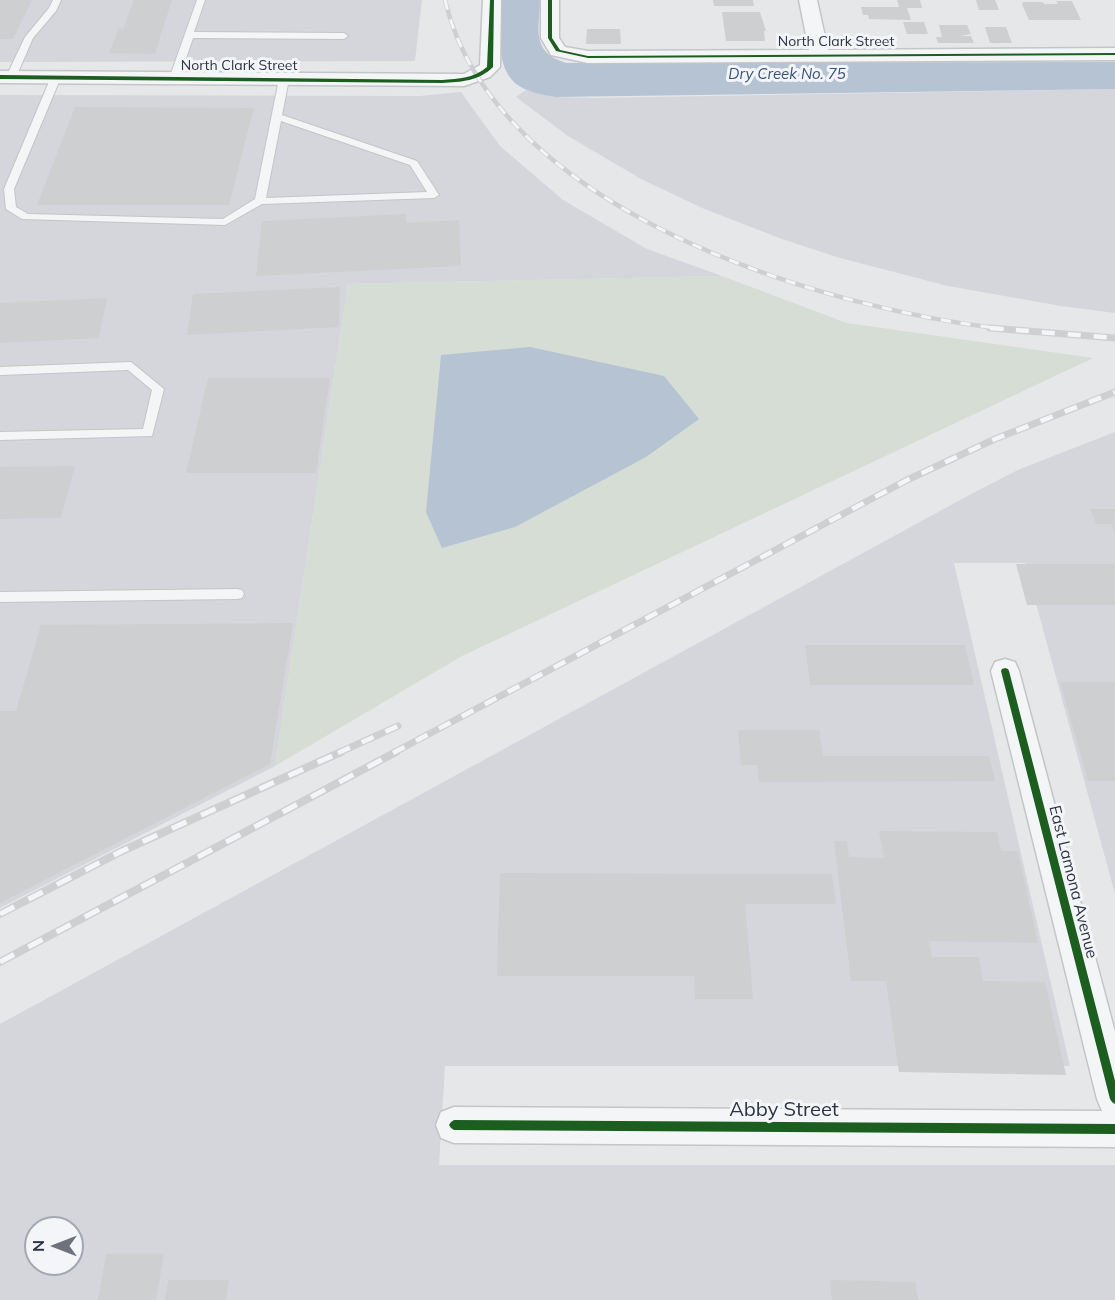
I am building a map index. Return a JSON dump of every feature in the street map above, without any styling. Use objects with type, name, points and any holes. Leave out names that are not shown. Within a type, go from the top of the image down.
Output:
[{"type":"street","name":"North Clark Street","points":[[5,77],[439,80],[477,77],[485,73],[491,62],[492,0]]},
{"type":"street","name":"North Clark Street","points":[[550,0],[550,38],[558,51],[588,57],[1115,54]]},
{"type":"street","points":[[808,0],[820,56]]},
{"type":"street","name":"East Lamona Avenue","points":[[1005,671],[1115,1099]]},
{"type":"street","name":"Abby Street","points":[[453,1125],[1115,1129]]},
{"type":"lane","points":[[5,77],[29,37],[53,9],[57,0]]},
{"type":"lane","points":[[174,79],[201,0]]},
{"type":"lane","points":[[189,35],[344,36]]},
{"type":"lane","points":[[56,78],[9,189],[10,209],[26,216],[225,222],[260,201],[434,195],[414,163],[276,116]]},
{"type":"lane","points":[[260,201],[284,79]]},
{"type":"lane","points":[[0,371],[131,366],[158,389],[148,433],[0,436]]},
{"type":"lane","points":[[0,597],[237,594]]},
{"type":"shaded area","points":[[0,0],[422,0],[415,61],[0,62]]},
{"type":"shaded area","points":[[1115,89],[1115,313],[948,286],[840,258],[782,239],[702,208],[641,179],[568,136],[516,97],[526,90],[555,97],[593,98]]},
{"type":"shaded area","points":[[461,92],[500,146],[563,200],[647,249],[722,276],[348,284],[275,766],[0,908],[0,95],[420,96]]},
{"type":"shaded area","points":[[722,276],[847,323],[1093,358],[462,656],[275,766],[348,284]]},
{"type":"shaded area","points":[[1115,432],[1115,894],[1025,563],[954,563],[1070,1066],[445,1066],[439,1165],[1115,1165],[1115,1300],[0,1300],[0,1024],[1020,469]]},
{"type":"water","name":"Dry Creek No. 75","points":[[502,0],[540,0],[539,31],[542,46],[547,53],[566,63],[1115,62],[1115,89],[555,97],[527,90],[508,74],[503,64],[501,51]]},
{"type":"water","points":[[530,347],[664,376],[699,419],[646,457],[515,527],[442,548],[426,512],[441,355]]},
{"type":"building","points":[[0,0],[32,0],[13,39],[0,39]]},
{"type":"building","points":[[134,0],[172,0],[155,54],[109,53],[119,28],[123,29]]},
{"type":"building","points":[[713,0],[753,0],[754,6],[714,6]]},
{"type":"building","points":[[897,0],[920,0],[922,8],[907,8],[911,20],[869,19],[868,15],[863,15],[861,7],[899,7]]},
{"type":"building","points":[[976,0],[995,0],[999,10],[979,10]]},
{"type":"building","points":[[1056,1],[1072,1],[1081,20],[1029,20],[1022,4],[1023,2],[1043,2],[1044,4],[1058,4]]},
{"type":"building","points":[[722,12],[760,12],[766,31],[764,31],[765,41],[726,41]]},
{"type":"building","points":[[903,22],[924,22],[928,34],[907,34]]},
{"type":"building","points":[[939,25],[967,25],[971,34],[960,36],[971,36],[974,43],[938,43],[936,37],[942,37]]},
{"type":"building","points":[[985,27],[1006,27],[1012,43],[990,43]]},
{"type":"building","points":[[587,29],[620,29],[621,44],[586,44]]},
{"type":"building","points":[[75,107],[254,108],[229,205],[37,205]]},
{"type":"building","points":[[406,214],[406,223],[459,220],[461,266],[256,276],[262,221]]},
{"type":"building","points":[[340,287],[339,327],[187,335],[193,294]]},
{"type":"building","points":[[107,298],[99,338],[0,343],[0,303]]},
{"type":"building","points":[[208,378],[330,378],[316,473],[186,473]]},
{"type":"building","points":[[75,466],[61,518],[0,519],[0,467]]},
{"type":"building","points":[[1090,509],[1115,509],[1115,534],[1112,524],[1096,524]]},
{"type":"building","points":[[1016,564],[1115,564],[1115,605],[1027,605]]},
{"type":"building","points":[[293,623],[270,764],[0,903],[0,711],[16,711],[41,625]]},
{"type":"building","points":[[805,645],[965,645],[974,685],[810,685]]},
{"type":"building","points":[[1060,682],[1115,682],[1115,781],[1088,781]]},
{"type":"building","points":[[738,730],[819,730],[823,756],[989,756],[995,781],[759,782],[757,765],[741,765]]},
{"type":"building","points":[[879,831],[997,832],[1001,851],[1018,851],[1038,943],[929,941],[932,957],[979,957],[983,981],[1045,982],[1066,1075],[899,1072],[886,981],[851,981],[834,841],[847,841],[849,857],[884,858]]},
{"type":"building","points":[[500,873],[832,874],[836,904],[745,904],[753,999],[695,999],[694,976],[497,976]]},
{"type":"building","points":[[106,1254],[164,1254],[156,1300],[98,1300]]},
{"type":"building","points":[[168,1280],[229,1280],[226,1300],[165,1300]]},
{"type":"building","points":[[830,1280],[915,1282],[918,1300],[832,1300]]},
{"type":"railway","points":[[445,0],[475,73],[527,137],[594,190],[673,235],[758,271],[845,298],[928,317],[1004,329]]},
{"type":"railway","points":[[990,328],[1115,338]]},
{"type":"railway","points":[[393,753],[907,480],[995,439],[1115,392]]},
{"type":"railway","points":[[338,753],[398,726]]},
{"type":"railway","points":[[0,914],[122,851],[341,752]]},
{"type":"railway","points":[[0,962],[396,752]]},
{"type":"cycle path","points":[[0,77],[464,80],[483,73],[490,67],[492,0]]},
{"type":"cycle path","points":[[550,0],[550,38],[558,51],[588,57],[1115,54]]},
{"type":"cycle path","points":[[1005,671],[1115,1099]]},
{"type":"cycle path","points":[[454,1125],[1115,1129]]}]
